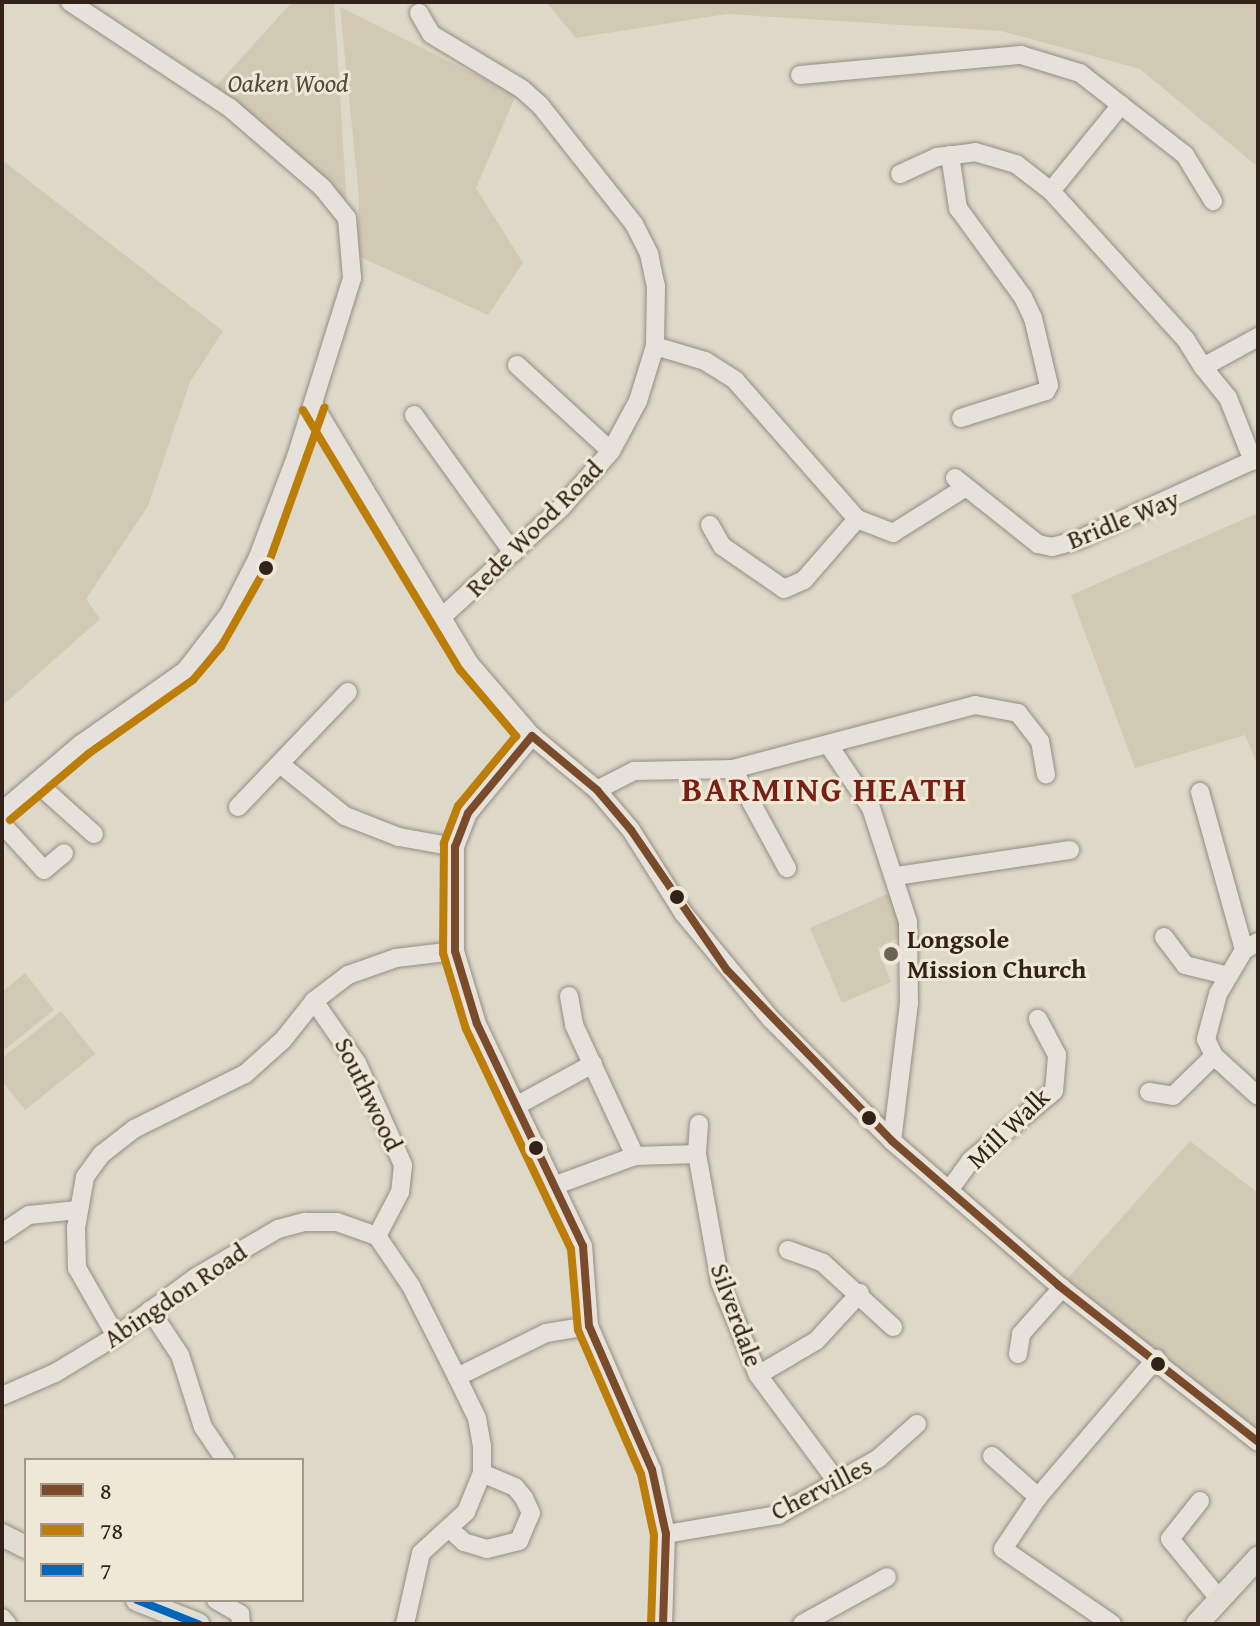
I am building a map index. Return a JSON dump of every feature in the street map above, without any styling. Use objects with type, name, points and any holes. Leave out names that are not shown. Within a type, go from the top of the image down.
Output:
[{"type":"main road","points":[[2,1535],[24,1546]]},
{"type":"main road","points":[[1197,1624],[1258,1558]]},
{"type":"main road","points":[[142,1602],[198,1624]]},
{"type":"street","points":[[5,799],[38,784],[81,744],[185,671],[211,640],[258,557],[347,307],[352,245],[347,218],[275,144],[189,80],[70,2]]},
{"type":"street","name":"Rede Wood Road","points":[[419,13],[431,34],[522,89],[540,105],[634,224],[649,254],[656,286],[655,346],[638,401],[611,451],[513,553],[442,617]]},
{"type":"street","points":[[800,75],[1021,55],[1080,73],[1185,155],[1213,201]]},
{"type":"street","points":[[1051,191],[1121,105]]},
{"type":"street","points":[[950,155],[958,208],[1033,318],[1049,385],[1046,391],[961,418]]},
{"type":"street","points":[[900,174],[950,155],[998,156],[1051,191],[1186,340],[1228,398],[1255,460]]},
{"type":"street","points":[[1203,367],[1258,337]]},
{"type":"street","points":[[655,346],[705,361],[735,380],[857,519],[804,580],[784,589],[722,546],[710,525]]},
{"type":"street","points":[[517,365],[611,451]]},
{"type":"street","points":[[313,404],[470,664],[532,736],[597,790],[631,830],[727,970],[892,1141],[1062,1288],[1258,1442]]},
{"type":"street","points":[[414,415],[513,553]]},
{"type":"street","name":"Bridle Way","points":[[857,519],[893,533],[918,518],[960,483],[1038,544],[1052,547],[1091,535],[1255,460]]},
{"type":"street","points":[[236,811],[348,692]]},
{"type":"street","points":[[597,790],[634,771],[733,769],[975,705],[1018,713],[1040,741],[1046,774]]},
{"type":"street","points":[[532,736],[474,803],[455,847],[455,951],[477,1024],[583,1246],[589,1326],[652,1470],[666,1534],[663,1624]]},
{"type":"street","points":[[828,744],[871,808],[896,876],[912,961],[892,1141]]},
{"type":"street","points":[[280,764],[345,816],[399,837],[455,847]]},
{"type":"street","points":[[733,769],[787,868]]},
{"type":"street","points":[[38,784],[94,834]]},
{"type":"street","points":[[1200,792],[1251,946],[1229,976],[1207,1025],[1206,1039],[1214,1056],[1258,1096]]},
{"type":"street","points":[[2,824],[44,870],[64,853]]},
{"type":"street","points":[[896,876],[1070,850]]},
{"type":"street","points":[[1164,937],[1185,965],[1229,976]]},
{"type":"street","points":[[116,1336],[77,1268],[78,1210],[85,1177],[102,1154],[134,1129],[245,1074],[283,1040],[314,1001],[348,975],[396,958],[455,951]]},
{"type":"street","points":[[569,996],[574,1025],[635,1156]]},
{"type":"street","name":"Southwood","points":[[314,1001],[357,1063],[403,1165],[400,1192],[377,1236]]},
{"type":"street","name":"Mill Walk","points":[[950,1189],[970,1161],[1054,1091],[1057,1055],[1038,1019]]},
{"type":"street","points":[[1149,1092],[1173,1096],[1214,1056]]},
{"type":"street","points":[[514,1107],[593,1064]]},
{"type":"street","name":"Silverdale","points":[[699,1124],[697,1154],[720,1282],[758,1375],[838,1483]]},
{"type":"street","points":[[556,1185],[635,1156],[697,1154]]},
{"type":"street","points":[[2,1233],[29,1215],[78,1210]]},
{"type":"street","name":"Abingdon Road","points":[[2,1396],[55,1373],[116,1336],[240,1248],[278,1229],[305,1222],[337,1222],[377,1236]]},
{"type":"street","points":[[377,1236],[402,1270],[477,1418],[482,1473],[466,1512],[451,1530],[421,1553],[405,1624]]},
{"type":"street","points":[[788,1250],[823,1263],[860,1293],[893,1327]]},
{"type":"street","points":[[1018,1354],[1021,1334],[1062,1288]]},
{"type":"street","points":[[758,1375],[816,1341],[860,1293]]},
{"type":"street","points":[[150,1310],[180,1355],[203,1427],[224,1458]]},
{"type":"street","points":[[457,1377],[546,1333],[589,1326]]},
{"type":"street","points":[[1112,1624],[1003,1549],[1038,1497],[1156,1359]]},
{"type":"street","name":"Chervilles","points":[[666,1534],[778,1515],[879,1458],[917,1424]]},
{"type":"street","points":[[992,1456],[1038,1497]]},
{"type":"street","points":[[451,1530],[464,1542],[487,1549],[519,1541],[531,1513],[524,1498],[515,1487],[482,1473]]},
{"type":"street","points":[[1200,1501],[1170,1539],[1221,1601]]},
{"type":"street","points":[[802,1624],[878,1588]]},
{"type":"street","points":[[219,1602],[240,1614],[241,1624]]},
{"type":"street","points":[[2,1618],[7,1624]]},
{"type":"green space","name":"Oaken Wood","points":[[292,2],[334,2],[347,207],[295,151],[214,88]]},
{"type":"green space","points":[[546,2],[1258,2],[1258,167],[1140,69],[1001,31],[727,14],[576,38]]},
{"type":"green space","points":[[340,7],[516,95],[476,188],[523,263],[488,315],[358,256],[359,196]]},
{"type":"green space","points":[[2,160],[223,331],[190,382],[148,506],[86,599],[100,619],[2,706]]},
{"type":"green space","points":[[1258,513],[1258,766],[1245,735],[1135,768],[1071,595]]},
{"type":"green space","points":[[896,890],[900,937],[878,948],[891,982],[842,1003],[810,928]]},
{"type":"green space","points":[[25,973],[54,1010],[4,1050],[2,992]]},
{"type":"green space","points":[[61,1011],[95,1054],[25,1110],[2,1081],[2,1058]]},
{"type":"green space","points":[[1190,1141],[1258,1193],[1258,1432],[1066,1280]]},
{"type":"transit line","name":"78","points":[[10,820],[88,754],[193,680],[221,647],[269,562],[324,408]]},
{"type":"transit line","name":"78","points":[[303,410],[460,670],[516,736],[458,806],[444,843],[443,953],[466,1029],[571,1249],[578,1330],[641,1474],[654,1535],[651,1624]]},
{"type":"transit line","name":"8","points":[[663,1624],[666,1534],[652,1470],[589,1326],[583,1246],[477,1024],[455,951],[455,847],[468,813],[532,736],[597,790],[631,830],[727,970],[892,1141],[1058,1285],[1258,1442]]},
{"type":"transit line","name":"7","points":[[142,1602],[198,1624]]},
{"type":"place","name":"Longsole Mission Church","points":[[891,954]]},
{"type":"district","name":"BARMING HEATH","points":[[825,789]]}]
